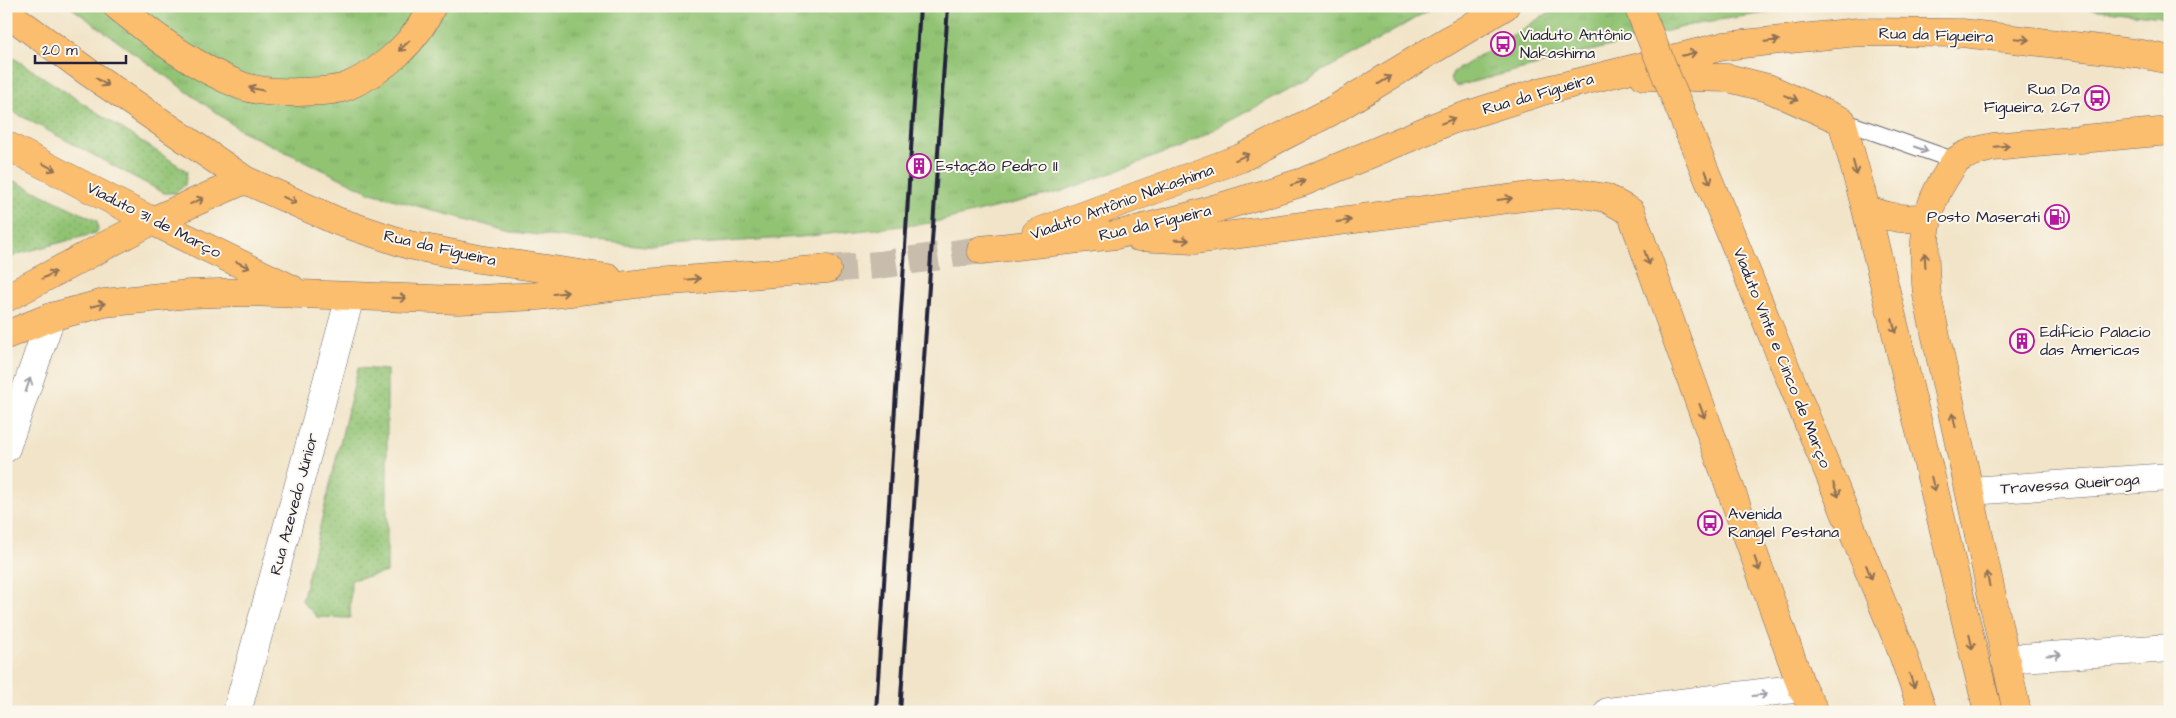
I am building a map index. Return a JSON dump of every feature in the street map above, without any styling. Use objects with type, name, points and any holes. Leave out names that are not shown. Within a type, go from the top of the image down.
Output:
[{"type":"main road","points":[[117,6],[194,63],[243,86],[280,93],[324,91],[346,86],[370,74],[410,41],[432,6]]},
{"type":"main road","name":"Viaduto Antônio Nakashima","points":[[990,248],[1241,158],[1330,112],[1505,6]]},
{"type":"main road","name":"Viaduto Vinte e Cinco de Março","points":[[1638,6],[1901,649],[1923,712]]},
{"type":"main road","name":"Rua da Figueira","points":[[6,12],[88,72],[245,180],[337,221],[409,244],[479,259],[644,283]]},
{"type":"main road","name":"Rua da Figueira","points":[[990,248],[1116,235],[1303,182],[1449,121],[1543,91],[1724,46],[1858,32],[1962,33],[2142,54],[2170,60]]},
{"type":"main road","points":[[1608,74],[1728,78],[1768,88],[1842,121],[1866,209],[1988,712]]},
{"type":"main road","points":[[2017,712],[1928,295],[1924,239],[1928,216],[1938,188],[1956,161],[1976,151],[1993,147],[2170,131]]},
{"type":"main road","name":"Viaduto 31 de Março","points":[[6,145],[152,221],[303,294]]},
{"type":"main road","points":[[6,298],[152,221],[245,180]]},
{"type":"main road","points":[[1116,235],[1194,240],[1531,196],[1577,193],[1606,198],[1631,212],[1802,688],[1815,712]]},
{"type":"main road","points":[[1866,209],[1883,215],[1914,220],[1928,216]]},
{"type":"main road","name":"Rua da Figueira","points":[[6,335],[51,318],[104,303],[189,294],[247,292],[468,300],[538,296],[644,283],[827,269]]},
{"type":"street","name":"Rua Azevedo Júnior","points":[[237,712],[350,297]]},
{"type":"street","points":[[6,448],[51,318]]},
{"type":"street","name":"Travessa Queiroga","points":[[1970,491],[2170,477]]},
{"type":"street","points":[[2006,659],[2170,648]]},
{"type":"street","points":[[1608,712],[1662,709],[1802,688]]},
{"type":"lane","points":[[1842,121],[1956,161]]},
{"type":"green space","points":[[69,6],[1436,6],[1356,53],[1183,146],[1060,192],[931,223],[800,237],[655,247],[511,232],[371,193],[240,130]]},
{"type":"green space","points":[[1556,6],[1813,6],[1698,23],[1457,86],[1450,80],[1453,72],[1556,8]]},
{"type":"green space","points":[[2066,6],[2170,6],[2170,18],[2071,7]]},
{"type":"green space","points":[[6,53],[187,171],[185,185],[176,193],[164,193],[6,108]]},
{"type":"green space","points":[[6,177],[97,221],[98,230],[96,233],[18,254],[6,261]]},
{"type":"green space","points":[[358,368],[387,370],[387,572],[351,580],[350,618],[317,617],[302,601]]},
{"type":"tunnel","points":[[827,269],[879,265],[981,250]]},
{"type":"railway","points":[[876,712],[920,6]]},
{"type":"railway","points":[[900,712],[948,6]]},
{"type":"place","name":"Viaduto Antônio Nakashima","points":[[1503,44]]},
{"type":"place","name":"Rua Da Figueira, 267","points":[[2097,98]]},
{"type":"place","name":"Estação Pedro II","points":[[919,166]]},
{"type":"place","name":"Posto Maserati","points":[[2057,217]]},
{"type":"place","name":"Edifício Palacio das Americas","points":[[2022,341]]},
{"type":"place","name":"Avenida Rangel Pestana","points":[[1710,523]]}]
